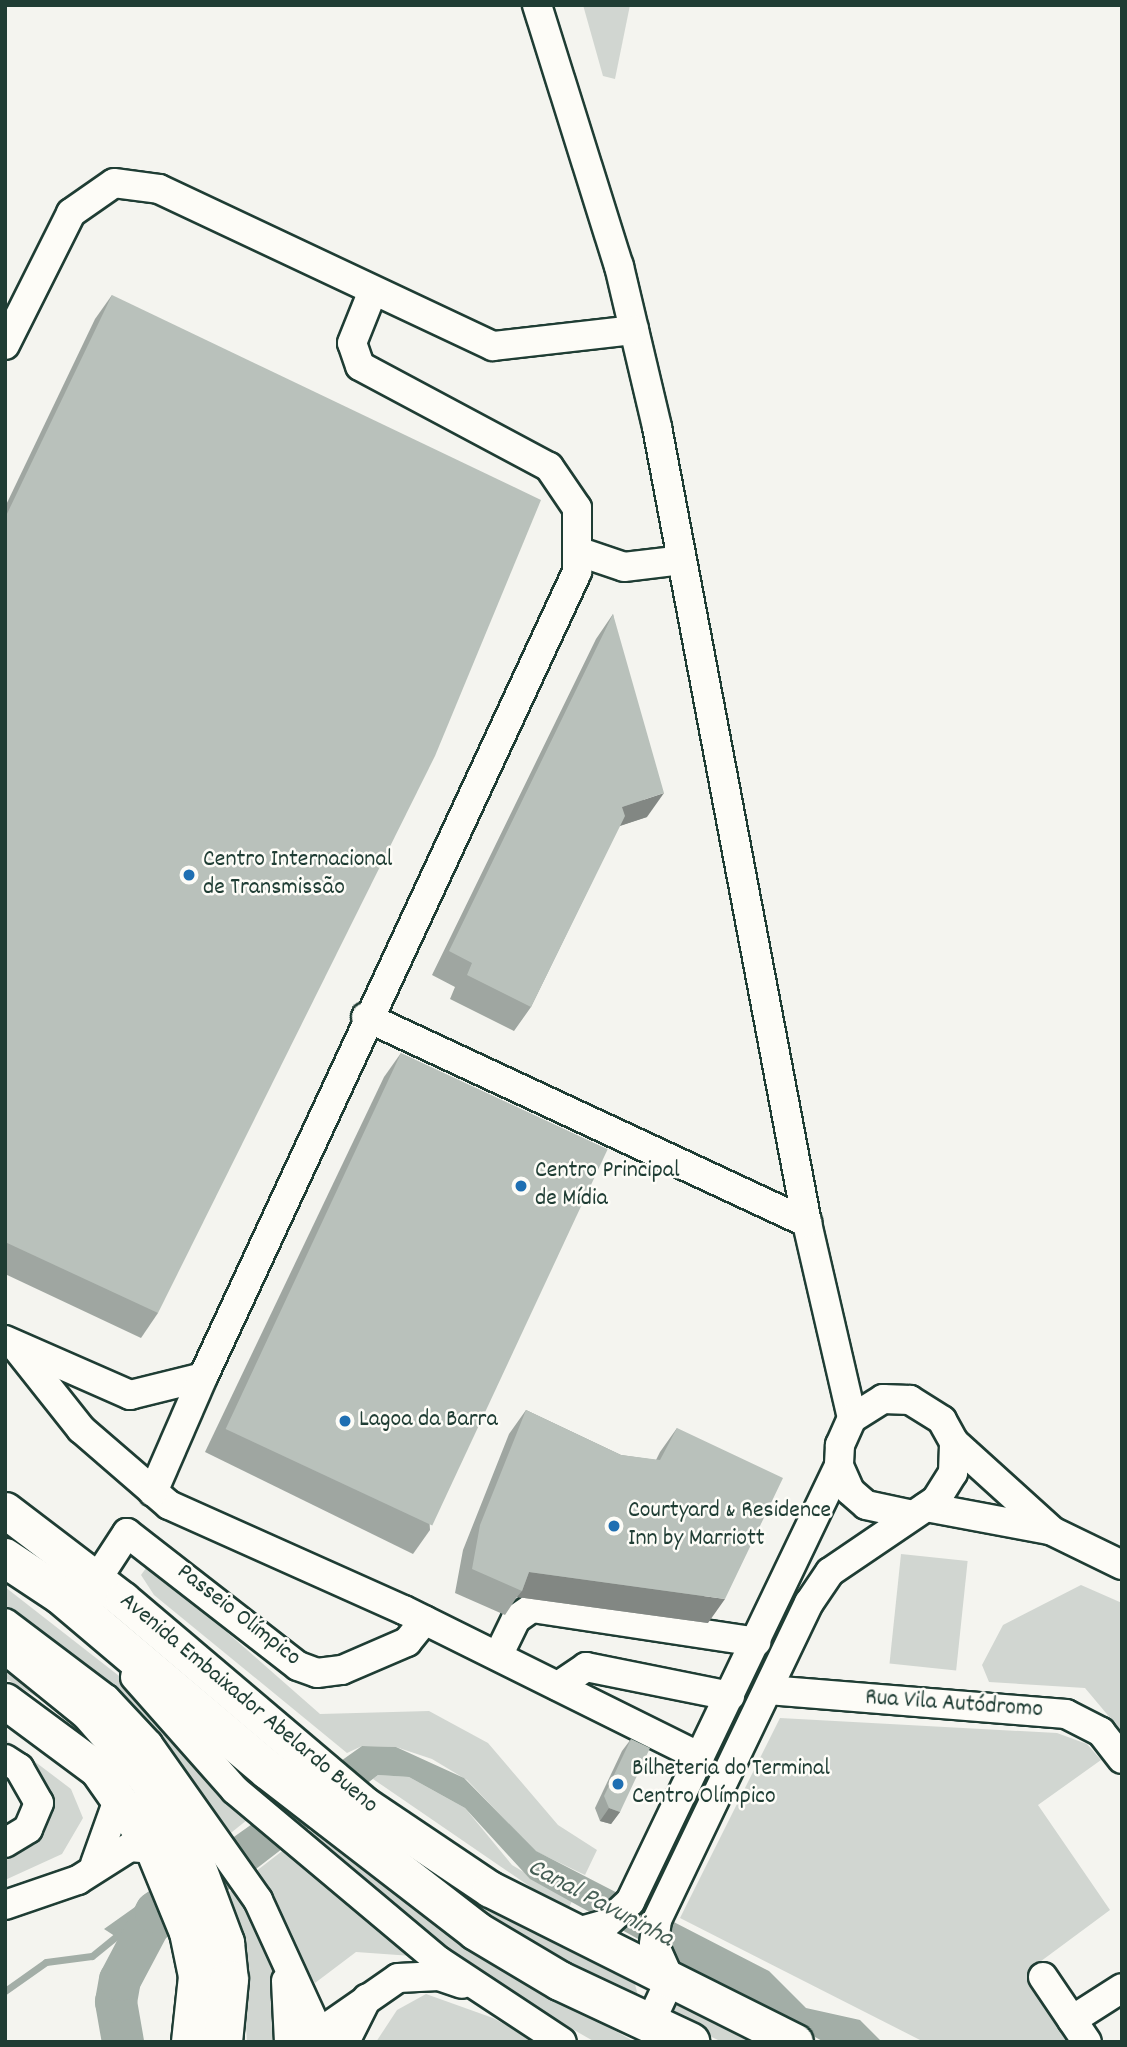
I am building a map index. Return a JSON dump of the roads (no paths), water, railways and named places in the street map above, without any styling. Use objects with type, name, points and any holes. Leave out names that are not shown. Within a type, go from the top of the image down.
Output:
[{"type":"highway","name":"Avenida Embaixador Abelardo Bueno","points":[[5,1559],[61,1595],[283,1761],[338,1827],[476,1931],[690,2042]]},
{"type":"highway","points":[[5,1643],[97,1720],[147,1777],[176,1844],[202,1923],[229,1980],[223,2042]]},
{"type":"main road","name":"Avenida Embaixador Abelardo Bueno","points":[[5,1510],[97,1579],[283,1761]]},
{"type":"main road","points":[[5,1701],[68,1742],[119,1797],[176,1844]]},
{"type":"main road","name":"Avenida Embaixador Abelardo Bueno","points":[[338,1827],[590,1929],[663,1965],[796,2042]]},
{"type":"main road","points":[[189,2042],[202,1923]]},
{"type":"street","points":[[537,5],[634,330],[682,560],[807,1223],[852,1418]]},
{"type":"street","points":[[5,345],[71,213],[114,183],[159,189],[372,293],[493,345],[634,330]]},
{"type":"street","points":[[153,1492],[366,1017],[577,572],[580,552],[577,508],[549,467],[360,366],[352,344],[372,293]]},
{"type":"street","points":[[580,552],[624,567],[682,560]]},
{"type":"street","points":[[366,1017],[807,1223]]},
{"type":"street","points":[[10,1342],[130,1395],[203,1377]]},
{"type":"street","points":[[10,1342],[56,1404],[153,1492],[194,1518],[425,1620],[700,1757]]},
{"type":"street","points":[[590,1929],[625,1909],[645,1872],[839,1466],[840,1445],[852,1418],[883,1399],[910,1400],[933,1411],[954,1442],[1052,1531],[1122,1565]]},
{"type":"street","points":[[650,2022],[663,1965],[657,1920],[768,1690],[830,1572],[917,1510],[949,1482],[954,1442]]},
{"type":"street","points":[[839,1466],[850,1490],[866,1505],[917,1510],[1052,1531]]},
{"type":"street","name":"Passeio Olímpico","points":[[97,1579],[127,1534],[307,1671],[342,1670],[414,1637],[425,1620]]},
{"type":"street","points":[[5,1578],[138,1679],[235,1790],[338,1827],[482,1991]]},
{"type":"street","points":[[498,1656],[516,1619],[532,1608],[756,1642]]},
{"type":"street","points":[[5,1623],[106,1699],[176,1844],[258,1899],[282,1951],[316,2039],[379,1986],[439,1976],[482,1991],[562,2042]]},
{"type":"street","points":[[558,1686],[586,1667],[730,1696]]},
{"type":"street","name":"Rua Vila Autódromo","points":[[768,1690],[1066,1714],[1101,1732],[1122,1759]]},
{"type":"street","points":[[5,1759],[26,1777],[39,1803],[11,1835]]},
{"type":"street","points":[[95,1864],[119,1797]]},
{"type":"street","points":[[5,1905],[78,1880],[95,1864],[130,1847],[176,1844]]},
{"type":"street","points":[[282,1951],[289,2042]]},
{"type":"street","points":[[1043,1977],[1079,2031],[1122,1988]]},
{"type":"street","points":[[345,2042],[355,2016],[379,1986]]},
{"type":"water","name":"Canal Pavuninha","points":[[362,1746],[396,1747],[464,1778],[536,1851],[769,1971],[806,2008],[860,2020],[882,2042],[824,2042],[530,1879],[465,1808],[409,1777],[378,1775],[144,1955],[104,1929]]},
{"type":"waterway","points":[[123,2042],[116,2002],[120,1980],[156,1912],[167,1904]]},
{"type":"waterway","points":[[5,1991],[46,1962],[92,1956],[122,1932]]},
{"type":"place","name":"Centro Internacional de Transmissão","points":[[189,875]]},
{"type":"place","name":"Centro Principal de Mídia","points":[[521,1186]]},
{"type":"place","name":"Lagoa da Barra","points":[[345,1421]]},
{"type":"place","name":"Courtyard & Residence Inn by Marriott","points":[[614,1526]]},
{"type":"place","name":"Bilheteria do Terminal Centro Olímpico","points":[[618,1784]]}]
